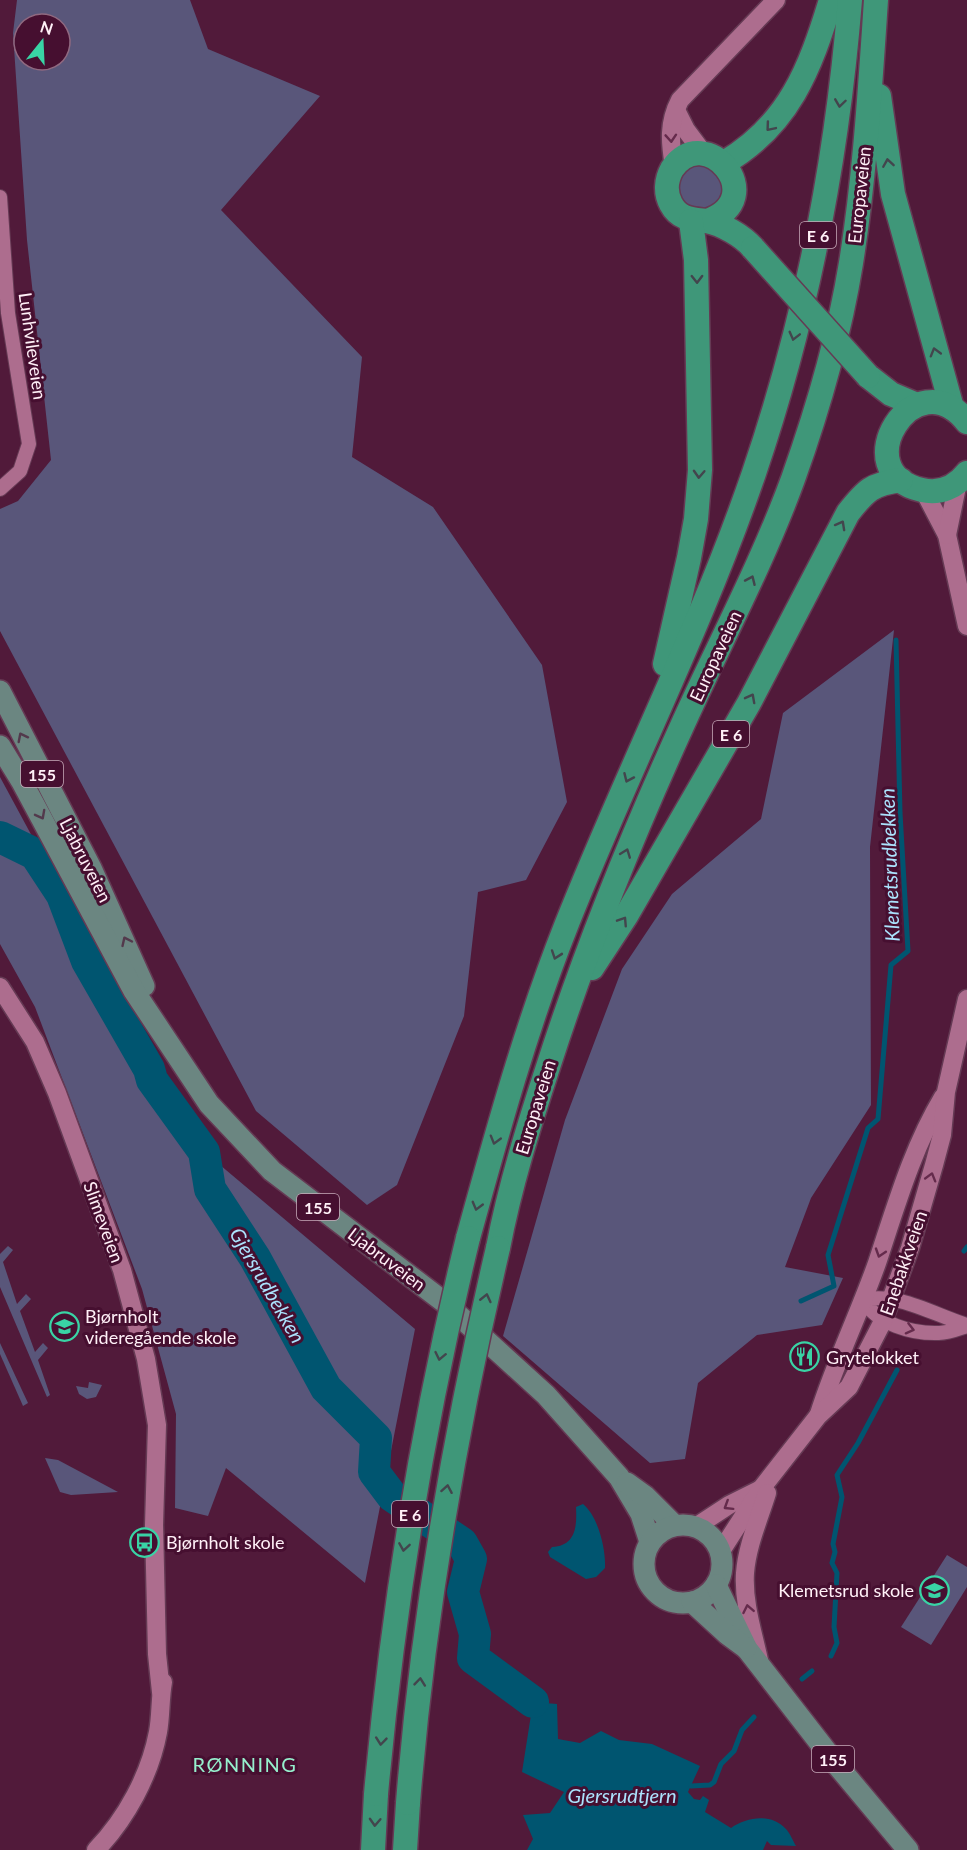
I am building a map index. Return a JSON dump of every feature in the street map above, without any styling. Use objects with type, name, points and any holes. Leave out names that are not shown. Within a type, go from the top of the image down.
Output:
[{"type":"highway","points":[[674,167],[682,159],[714,159],[753,146],[782,112],[813,55],[831,0]]},
{"type":"highway","name":"Europaveien","points":[[373,1850],[390,1651],[409,1518],[448,1318],[468,1238],[498,1128],[565,928],[717,573],[771,420],[788,362],[822,220],[850,0]]},
{"type":"highway","name":"E 6","points":[[876,0],[872,49],[893,194],[959,415]]},
{"type":"highway","name":"Europaveien","points":[[405,1850],[408,1803],[435,1565],[455,1445],[516,1168],[568,1005],[634,833],[768,541],[812,423],[839,324],[851,263],[863,166],[872,49]]},
{"type":"highway","name":"E 6","points":[[714,159],[733,179],[734,197],[751,246]]},
{"type":"highway","name":"E 6","points":[[674,167],[669,175],[667,194],[675,210],[751,246],[869,378],[891,394],[917,405],[932,403],[959,415]]},
{"type":"highway","points":[[699,221],[724,213],[734,197]]},
{"type":"highway","name":"E 6","points":[[648,733],[680,601],[696,519],[700,470],[696,260],[699,221]]},
{"type":"highway","name":"E 6","points":[[568,1005],[626,916],[749,703],[848,513],[866,490],[880,483],[901,480],[889,460],[887,443],[890,432],[869,378]]},
{"type":"highway","points":[[890,432],[898,418],[917,405]]},
{"type":"highway","points":[[901,480],[924,490],[944,489],[963,477]]},
{"type":"main road","points":[[674,167],[669,133],[676,110],[688,89],[753,27],[776,0]]},
{"type":"main road","points":[[676,110],[686,130],[714,159]]},
{"type":"main road","points":[[947,535],[963,477]]},
{"type":"main road","points":[[924,490],[947,535],[967,626]]},
{"type":"main road","name":"Ljabruveien","points":[[2,703],[109,904],[163,1034]]},
{"type":"main road","name":"Ljabruveien","points":[[0,747],[22,782],[134,991],[209,1104],[252,1152],[314,1204],[451,1309],[546,1395],[619,1477],[641,1515],[650,1542]]},
{"type":"main road","name":"Slimeveien","points":[[0,987],[21,1017],[46,1067],[122,1270],[153,1393],[158,1473],[154,1487],[157,1654],[161,1692],[158,1732],[145,1773],[122,1819],[96,1850]]},
{"type":"main road","name":"Enebakkveien","points":[[716,1585],[722,1569],[721,1551],[766,1484],[818,1416],[849,1387],[883,1321],[942,1135],[946,1092],[967,999]]},
{"type":"main road","name":"Enebakkveien","points":[[818,1416],[830,1380],[863,1300],[924,1128],[946,1092]]},
{"type":"main road","name":"Ljabruveien","points":[[619,1477],[645,1496],[674,1525]]},
{"type":"main road","points":[[761,1666],[747,1605],[745,1574],[766,1484]]},
{"type":"main road","name":"Enebakkveien","points":[[697,1526],[766,1484]]},
{"type":"main road","points":[[716,1585],[706,1595],[692,1602],[667,1600],[655,1593],[644,1572],[645,1553],[657,1534],[674,1525],[697,1526],[712,1537],[721,1551]]},
{"type":"main road","name":"155","points":[[716,1585],[747,1649]]},
{"type":"main road","name":"155","points":[[692,1602],[747,1649],[908,1850]]},
{"type":"street","name":"Lunhvileveien","points":[[0,197],[9,313],[28,444],[20,471],[0,489]]},
{"type":"street","points":[[877,1297],[892,1298],[967,1326],[941,1334],[921,1332],[883,1321],[868,1309],[863,1300],[877,1297]]},
{"type":"shaded area","points":[[17,0],[190,0],[208,49],[320,96],[221,210],[362,357],[352,457],[433,507],[542,665],[567,802],[526,880],[478,892],[464,1016],[397,1185],[367,1205],[256,1111],[0,631],[0,509],[18,501],[51,460],[27,240],[16,72],[72,72],[72,12],[16,12]]},
{"type":"shaded area","points":[[700,165],[716,171],[722,187],[716,203],[700,209],[684,203],[678,187],[684,171]]},
{"type":"shaded area","points":[[894,630],[870,847],[871,1105],[811,1198],[785,1267],[843,1278],[822,1325],[757,1335],[698,1383],[685,1459],[650,1463],[503,1336],[565,1120],[622,969],[672,894],[761,819],[783,713]]},
{"type":"shaded area","points":[[0,777],[201,1149],[415,1329],[365,1583],[226,1468],[208,1516],[175,1508],[176,1414],[142,1289],[35,1007],[0,944]]},
{"type":"shaded area","points":[[8,1246],[13,1250],[3,1262],[17,1304],[26,1294],[31,1299],[20,1311],[35,1352],[43,1343],[48,1348],[38,1360],[50,1395],[47,1397],[0,1287],[0,1254]]},
{"type":"shaded area","points":[[0,1343],[28,1403],[23,1406],[0,1354]]},
{"type":"shaded area","points":[[89,1382],[102,1385],[96,1397],[87,1399],[79,1394],[76,1386],[88,1388]]},
{"type":"shaded area","points":[[45,1458],[58,1460],[118,1492],[71,1495],[60,1492]]},
{"type":"shaded area","points":[[947,1555],[967,1567],[967,1587],[931,1645],[901,1627]]},
{"type":"water","points":[[583,1504],[597,1525],[605,1560],[605,1568],[596,1577],[586,1579],[550,1557],[548,1552],[552,1547],[560,1546],[570,1539],[575,1528],[576,1507]]},
{"type":"water","name":"Gjersrudtjern","points":[[533,1702],[557,1704],[558,1739],[580,1743],[601,1731],[619,1740],[652,1744],[700,1766],[688,1792],[694,1799],[700,1800],[703,1796],[709,1800],[705,1812],[731,1828],[751,1819],[773,1821],[786,1829],[796,1846],[771,1845],[767,1841],[763,1850],[527,1850],[533,1839],[523,1815],[550,1813],[564,1792],[522,1772]]},
{"type":"waterway","name":"Klemetsrudbekken","points":[[801,1301],[834,1286],[828,1255],[868,1128],[878,1119],[891,965],[908,951],[900,813],[896,640]]},
{"type":"waterway","name":"Gjersrudbekken","points":[[0,837],[35,854],[62,895],[87,961],[149,1069],[152,1080],[204,1152],[210,1189],[255,1258],[326,1388],[376,1438],[374,1472],[392,1496],[462,1543],[471,1559],[463,1592],[475,1634],[473,1658],[533,1702]]},
{"type":"waterway","points":[[964,1251],[967,1247]]},
{"type":"waterway","points":[[831,1656],[837,1643],[834,1627],[837,1573],[832,1563],[835,1552],[833,1544],[842,1497],[837,1475],[858,1443],[897,1370]]},
{"type":"waterway","points":[[802,1679],[812,1671]]},
{"type":"waterway","points":[[691,1786],[710,1785],[714,1782],[721,1764],[734,1751],[742,1730],[754,1717]]},
{"type":"place","name":"Bjørnholt videregående skole","points":[[64,1326]]},
{"type":"place","name":"Grytelokket","points":[[805,1357]]},
{"type":"place","name":"Bjørnholt skole","points":[[145,1542]]},
{"type":"place","name":"Klemetsrud skole","points":[[935,1590]]},
{"type":"district","name":"RØNNING","points":[[245,1764]]}]
